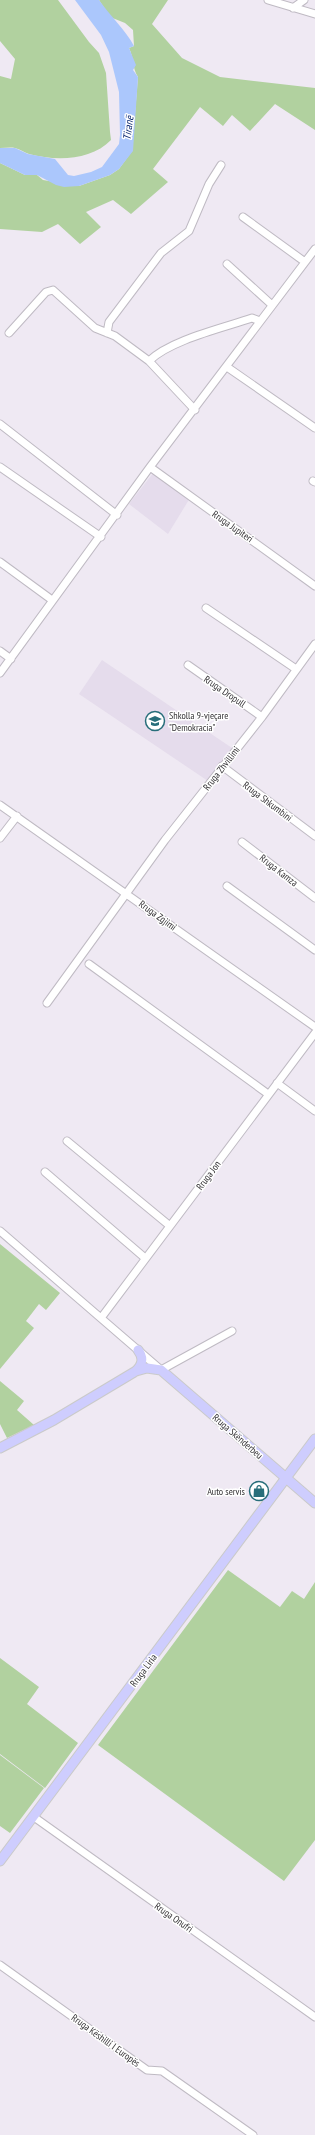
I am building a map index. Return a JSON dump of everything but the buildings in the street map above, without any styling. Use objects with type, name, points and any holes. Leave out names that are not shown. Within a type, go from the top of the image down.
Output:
[{"type":"main road","points":[[136,1371],[142,1361],[142,1356],[138,1350]]},
{"type":"main road","points":[[0,1448],[54,1420],[136,1371],[147,1368],[161,1370]]},
{"type":"main road","name":"Rruga Skënderbeu","points":[[161,1370],[315,1503]]},
{"type":"main road","name":"Rruga Liria","points":[[0,1862],[315,1439]]},
{"type":"street","points":[[268,0],[315,14]]},
{"type":"street","points":[[293,8],[304,0]]},
{"type":"street","points":[[107,333],[109,322],[161,254],[189,231],[209,184],[221,165]]},
{"type":"street","points":[[243,217],[305,262]]},
{"type":"street","points":[[0,673],[52,600],[101,537],[150,467],[195,410],[315,249]]},
{"type":"street","points":[[227,264],[272,305]]},
{"type":"street","points":[[8,333],[46,292],[50,290],[57,292],[94,328],[115,336],[149,361],[195,410]]},
{"type":"street","points":[[149,361],[157,353],[172,346],[252,318],[260,321]]},
{"type":"street","points":[[227,367],[315,428]]},
{"type":"street","points":[[0,424],[117,515]]},
{"type":"street","name":"Rruga Jupiteri","points":[[150,467],[315,586]]},
{"type":"street","points":[[0,468],[101,537]]},
{"type":"street","points":[[0,562],[52,600]]},
{"type":"street","points":[[206,608],[296,669]]},
{"type":"street","name":"Rruga Zhvillimi","points":[[46,1003],[126,892],[222,766],[262,717],[315,644]]},
{"type":"street","points":[[0,651],[11,658]]},
{"type":"street","name":"Rruga Dropull","points":[[188,665],[262,717]]},
{"type":"street","name":"Rruga Shkumbini","points":[[222,766],[315,836]]},
{"type":"street","name":"Rruga Zgjimi","points":[[0,804],[315,1027]]},
{"type":"street","points":[[0,838],[17,816]]},
{"type":"street","name":"Rruga Kamza","points":[[242,842],[315,898]]},
{"type":"street","points":[[227,886],[315,950]]},
{"type":"street","points":[[89,964],[268,1094]]},
{"type":"street","name":"Rruga Jon","points":[[101,1318],[315,1033]]},
{"type":"street","points":[[277,1083],[315,1111]]},
{"type":"street","points":[[67,1141],[170,1226]]},
{"type":"street","points":[[45,1172],[145,1258]]},
{"type":"street","points":[[0,1231],[161,1370],[232,1331]]},
{"type":"street","name":"Rruga Onufri","points":[[34,1816],[315,2017]]},
{"type":"street","name":"Rruga Këshilli I Europës","points":[[0,1965],[147,2070],[162,2071],[253,2135]]},
{"type":"shaded area","points":[[154,472],[190,498],[168,534],[129,504]]},
{"type":"shaded area","name":"Shkolla 9-vjeçare \"Demokracia\"","points":[[102,660],[232,748],[208,781],[79,694]]},
{"type":"green space","points":[[0,0],[58,0],[99,53],[106,73],[111,140],[103,147],[83,156],[72,158],[50,158],[27,153],[19,149],[0,148],[0,76],[11,79],[15,59],[0,41]]},
{"type":"green space","points":[[99,0],[168,0],[152,24],[182,58],[220,77],[315,88],[315,130],[275,104],[250,131],[232,115],[223,126],[200,107],[153,169],[168,182],[131,214],[113,200],[86,212],[101,227],[80,244],[58,224],[42,232],[0,229],[0,163],[25,175],[37,175],[43,180],[79,186],[110,175],[119,169],[132,151],[138,77],[129,48],[134,46],[133,30],[125,23],[110,17]]},
{"type":"green space","points":[[0,1244],[60,1293],[46,1310],[39,1304],[26,1321],[34,1328],[0,1369]]},
{"type":"green space","points":[[0,1381],[24,1401],[17,1410],[34,1425],[7,1438],[0,1424]]},
{"type":"green space","points":[[228,1570],[280,1607],[292,1591],[304,1599],[315,1582],[315,1840],[284,1881],[98,1745]]},
{"type":"green space","points":[[0,1658],[39,1687],[27,1704],[78,1743],[45,1788],[0,1754]]},
{"type":"green space","points":[[0,1755],[44,1788],[10,1833],[0,1826]]},
{"type":"water","name":"Tiranë","points":[[75,0],[99,0],[134,46],[129,48],[136,65],[133,70],[138,77],[133,151],[119,169],[110,175],[79,186],[64,187],[56,185],[37,175],[25,175],[0,163],[0,148],[15,148],[28,154],[55,159],[68,175],[74,176],[91,172],[102,167],[119,144],[119,92],[109,52],[101,35]]},
{"type":"place","name":"Shkolla 9-vjeçare \"Demokracia\"","points":[[155,721]]},
{"type":"place","name":"Auto servis","points":[[259,1491]]}]
